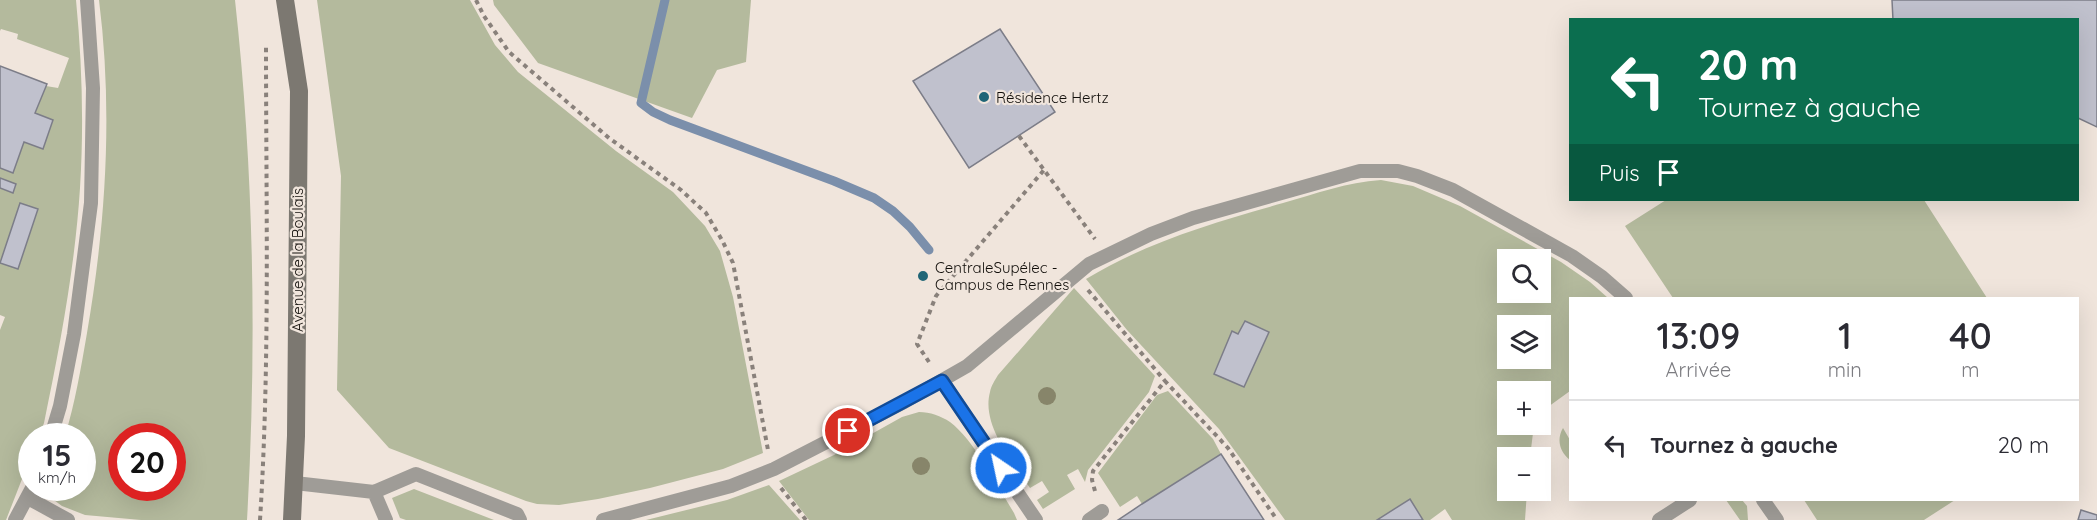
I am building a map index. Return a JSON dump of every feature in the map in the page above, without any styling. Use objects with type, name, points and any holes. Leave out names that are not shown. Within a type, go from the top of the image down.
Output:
[{"type":"street","name":"Avenue de la Boulais","points":[[285,0],[298,91],[295,483],[292,520]]},
{"type":"lane","points":[[55,423],[74,334],[91,203],[93,88],[87,0]]},
{"type":"lane","points":[[603,520],[696,497],[774,469],[967,366],[1075,275],[1100,258],[1151,234],[1193,218],[1352,173],[1398,171],[1433,182],[1496,213],[1590,267],[1625,297]]},
{"type":"lane","points":[[942,381],[1036,520]]},
{"type":"lane","points":[[295,483],[374,492],[416,474],[517,514],[520,520]]},
{"type":"lane","points":[[374,492],[386,520]]},
{"type":"lane","points":[[15,520],[26,501]]},
{"type":"lane","points":[[41,501],[68,520]]},
{"type":"lane","points":[[1659,520],[1688,501]]},
{"type":"lane","points":[[1764,501],[1777,520]]},
{"type":"lane","points":[[1089,520],[1102,511]]},
{"type":"path","points":[[476,0],[484,16],[509,52],[609,138],[681,190],[706,213],[733,263],[765,437],[779,486],[806,520]]},
{"type":"path","points":[[260,520],[267,271],[266,35]]},
{"type":"path","points":[[1019,136],[1096,242]]},
{"type":"path","points":[[942,381],[917,344],[936,296],[1044,170]]},
{"type":"path","points":[[1075,275],[1165,381],[1228,448],[1277,520]]},
{"type":"path","points":[[1102,511],[1092,480],[1093,471],[1165,381]]},
{"type":"green space","points":[[0,0],[76,0],[81,70],[82,141],[78,218],[71,277],[44,423],[18,423],[18,489],[6,520],[0,520],[0,330],[5,317],[0,315],[0,263],[0,188],[13,193],[16,185],[0,178],[0,168],[13,172],[24,142],[43,149],[53,120],[35,113],[46,86],[58,88],[69,58],[17,39],[18,34],[1,29],[0,31]],"holes":[[[38,209],[18,269],[0,263]]]},
{"type":"green space","points":[[99,0],[235,0],[246,130],[252,260],[252,390],[247,520],[141,520],[85,515],[55,501],[96,501],[96,423],[68,423],[94,292],[99,250],[105,167],[106,83]]},
{"type":"green space","points":[[317,0],[470,0],[495,45],[518,72],[616,151],[673,192],[705,226],[720,251],[733,297],[763,453],[723,469],[650,488],[559,505],[526,501],[389,448],[337,390],[341,176]]},
{"type":"green space","points":[[493,0],[751,0],[746,62],[717,70],[692,118],[538,63],[494,5]]},
{"type":"green space","points":[[1381,180],[1413,186],[1460,206],[1538,249],[1497,249],[1497,303],[1551,303],[1551,256],[1590,282],[1607,297],[1569,297],[1569,392],[1551,405],[1551,381],[1497,381],[1497,435],[1533,435],[1531,447],[1497,447],[1497,501],[1526,501],[1525,520],[1452,520],[1445,509],[1430,520],[1423,520],[1410,500],[1377,520],[1285,520],[1219,429],[1127,330],[1086,279],[1134,254],[1182,234],[1319,192]],"holes":[[[1245,321],[1269,332],[1244,387],[1214,373],[1232,332],[1238,334]]]},
{"type":"green space","points":[[1664,201],[1925,201],[1986,297],[1672,297],[1625,226]]},
{"type":"green space","points":[[1074,288],[1155,376],[1149,392],[1088,470],[1085,482],[1078,469],[1067,475],[1075,489],[1043,509],[1037,500],[1049,492],[1042,481],[1030,488],[1000,443],[994,430],[988,405],[992,385],[998,375]]},
{"type":"green space","points":[[1168,391],[1213,439],[1221,454],[1142,504],[1137,496],[1120,507],[1098,473],[1157,395]]},
{"type":"green space","points":[[919,412],[939,416],[959,430],[985,464],[1017,520],[809,520],[779,481],[834,455],[902,417]]},
{"type":"green space","points":[[1563,428],[1569,438],[1569,459],[1560,446]]},
{"type":"green space","points":[[769,485],[800,520],[646,520],[727,500]]},
{"type":"green space","points":[[414,489],[494,520],[406,520],[400,518],[392,498]]},
{"type":"green space","points":[[1727,501],[1743,501],[1747,506],[1748,520],[1740,520]]},
{"type":"green space","points":[[1805,501],[1953,501],[1924,520],[1817,520]]},
{"type":"building","points":[[1892,0],[2097,0],[2097,127],[2079,118],[2079,18],[1893,18]]},
{"type":"building","name":"Résidence Hertz","points":[[1000,29],[1055,112],[969,168],[913,81]]},
{"type":"building","points":[[0,66],[47,84],[35,113],[53,120],[43,149],[24,142],[13,173],[0,168]]},
{"type":"building","points":[[0,178],[16,184],[13,193],[0,188]]},
{"type":"building","points":[[20,203],[38,209],[18,269],[0,263]]},
{"type":"building","points":[[1245,321],[1269,332],[1244,387],[1214,374],[1232,331],[1238,334]]},
{"type":"building","points":[[1221,454],[1264,520],[1118,520],[1142,504]]},
{"type":"building","points":[[1410,499],[1423,520],[1377,520]]},
{"type":"building","points":[[2081,510],[2097,515],[2097,520],[2078,520]]},
{"type":"waterway","points":[[665,0],[641,103],[670,120],[874,198],[910,227],[929,250]]},
{"type":"place","name":"Résidence Hertz","points":[[984,97]]},
{"type":"place","name":"CentraleSupélec - Campus de Rennes","points":[[923,276]]},
{"type":"route","points":[[848,431],[942,381],[1001,468]]}]
